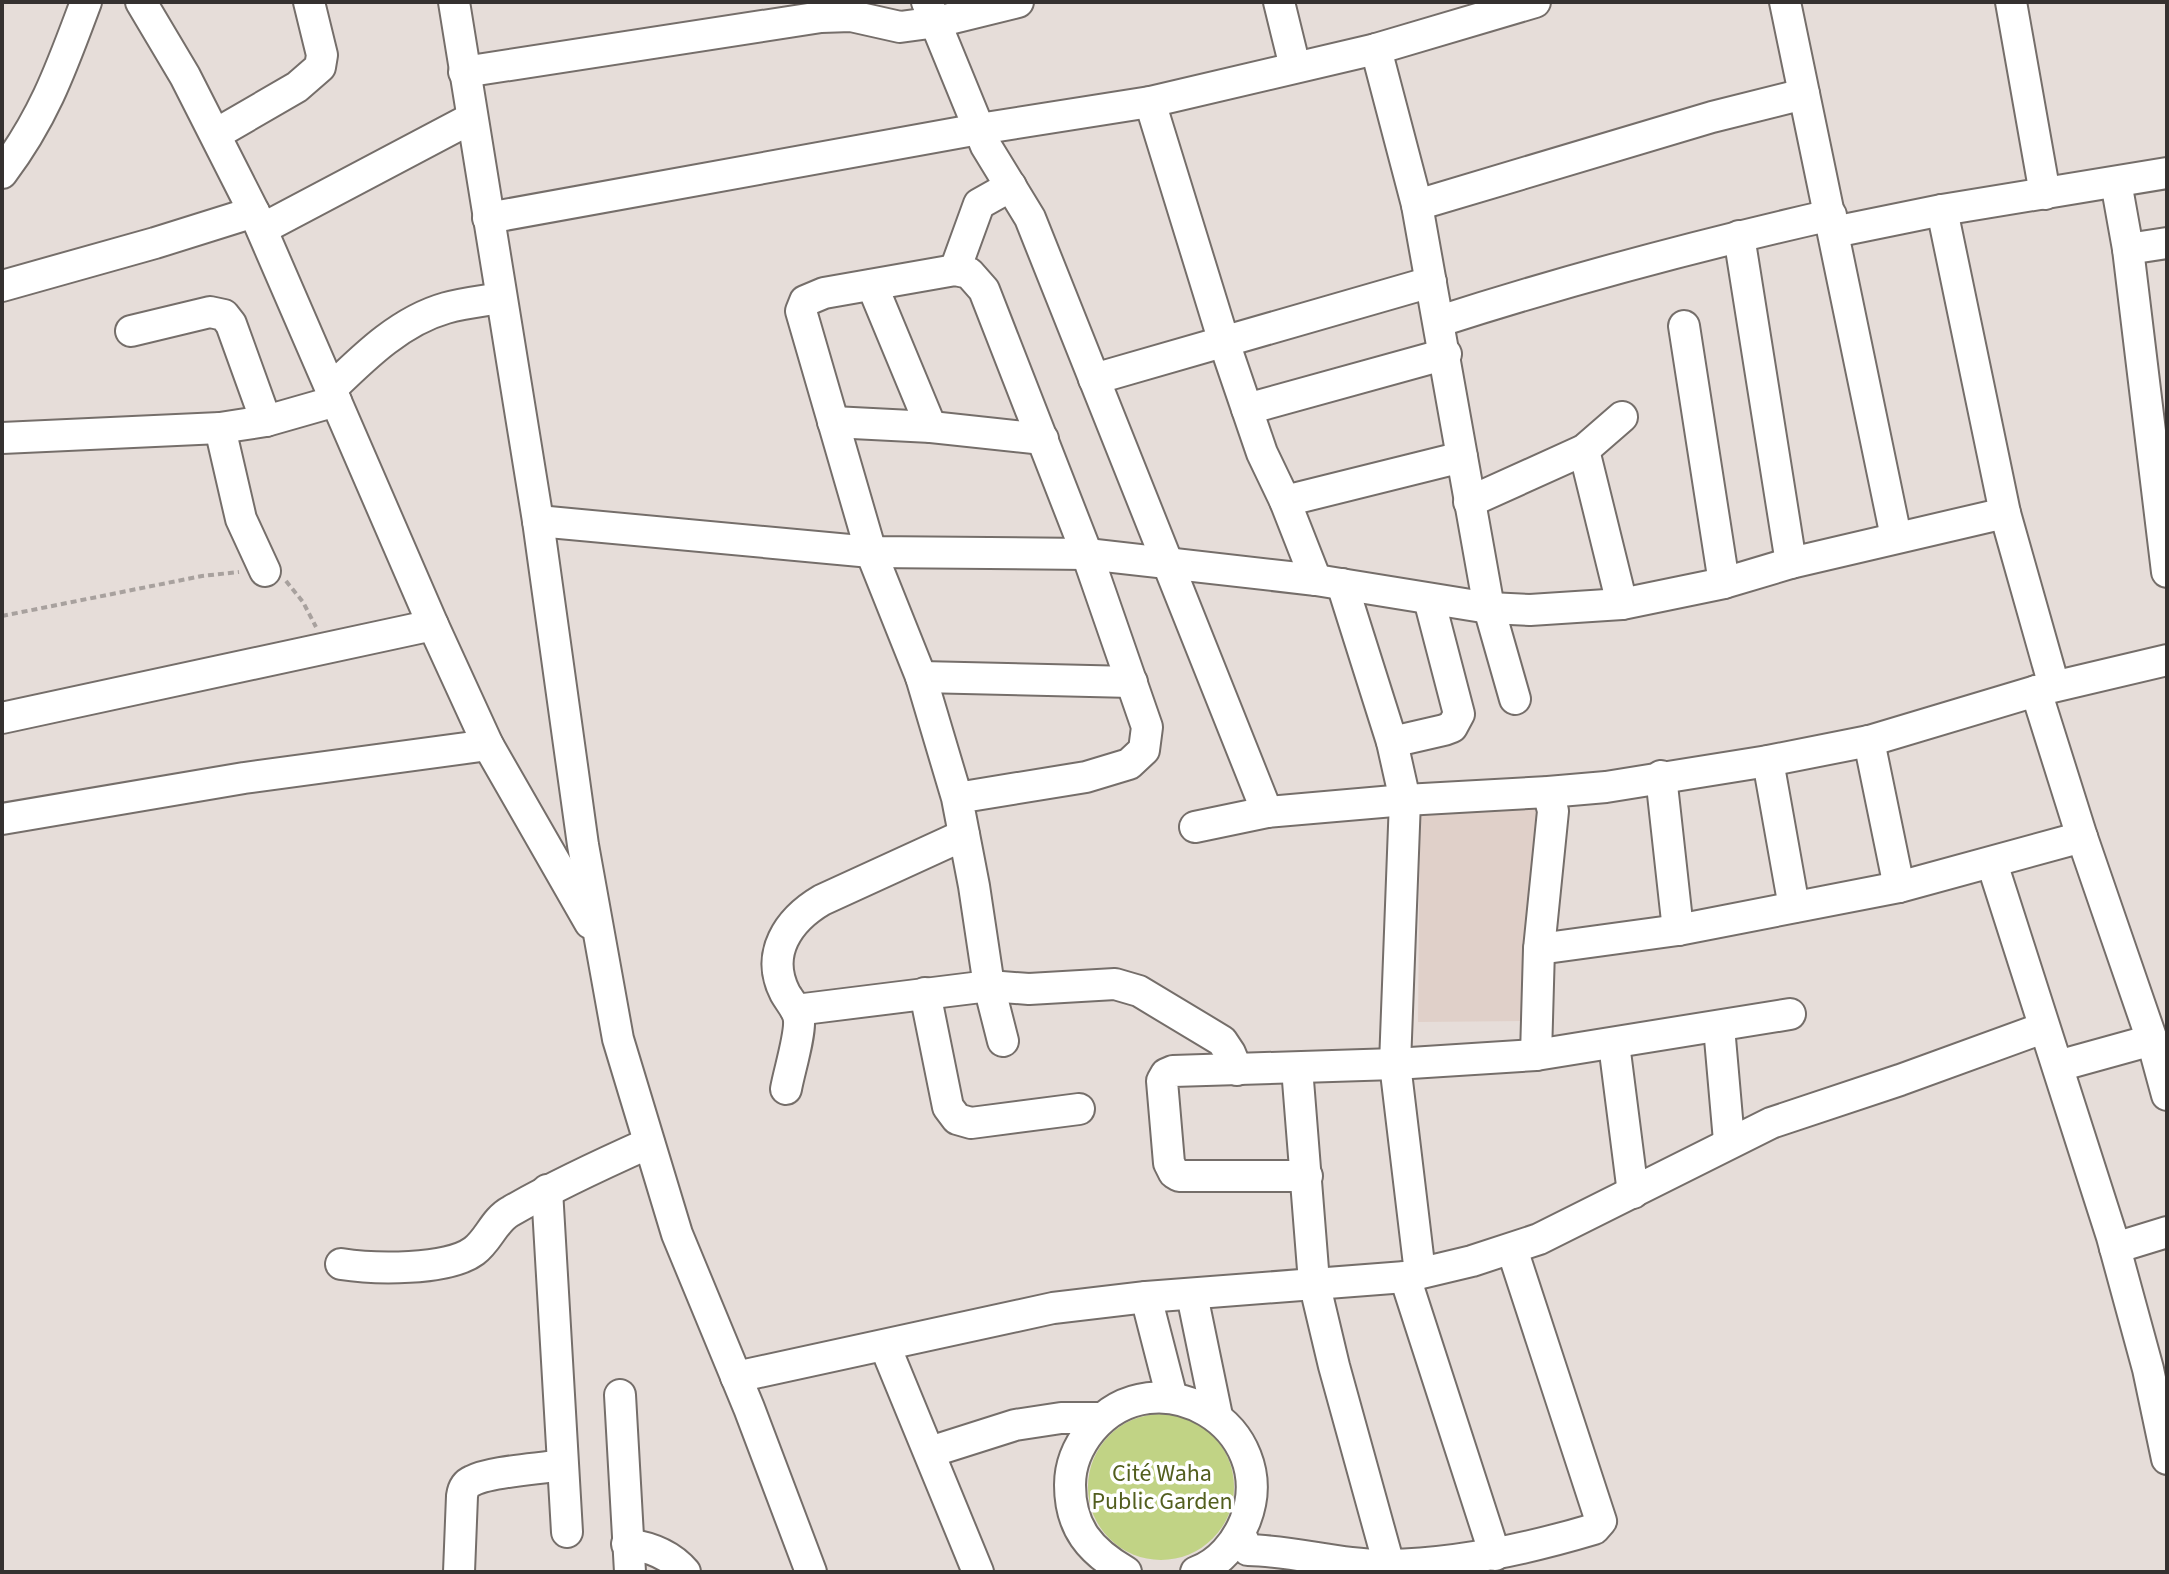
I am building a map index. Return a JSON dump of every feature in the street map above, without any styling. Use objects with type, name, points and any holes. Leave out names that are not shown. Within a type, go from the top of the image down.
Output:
[{"type":"street","points":[[2,173],[55,87],[86,2]]},
{"type":"street","points":[[141,2],[173,53],[258,220],[488,745],[600,939]]},
{"type":"street","points":[[216,134],[297,87],[320,67],[322,55],[309,2]]},
{"type":"street","points":[[454,2],[538,521],[583,845],[618,1039],[677,1234],[811,1572]]},
{"type":"street","points":[[464,72],[821,17],[851,16],[900,27],[932,12],[1018,2]]},
{"type":"street","points":[[1279,2],[1295,67]]},
{"type":"street","points":[[488,218],[979,129],[1150,102],[1376,49],[1535,2]]},
{"type":"street","points":[[1785,2],[1896,537]]},
{"type":"street","points":[[2011,2],[2045,194]]},
{"type":"street","points":[[932,12],[979,129],[1030,218],[1267,812]]},
{"type":"street","points":[[1376,49],[1417,205],[1489,608],[1515,699]]},
{"type":"street","points":[[1417,205],[1712,117],[1804,94]]},
{"type":"street","points":[[1150,102],[1224,342],[1262,453],[1329,582],[1392,742],[1405,800],[1395,1064],[1413,1275],[1495,1555]]},
{"type":"street","points":[[2,286],[155,243],[258,220],[472,118]]},
{"type":"street","points":[[1440,321],[1518,296],[1739,236],[1942,210],[2167,173]]},
{"type":"street","points":[[2116,182],[2158,422],[2167,572]]},
{"type":"street","points":[[955,270],[979,204],[1011,186]]},
{"type":"street","points":[[1942,210],[2005,513],[2082,837],[2152,1040],[2167,1095]]},
{"type":"street","points":[[1739,236],[1791,563]]},
{"type":"street","points":[[2128,249],[2167,243]]},
{"type":"street","points":[[957,798],[1086,777],[1129,764],[1144,750],[1147,727],[1087,554],[984,290],[969,273],[955,270],[824,293],[802,306],[802,317],[871,552],[921,677],[957,798],[989,986],[1003,1041]]},
{"type":"street","points":[[1094,379],[1431,282]]},
{"type":"street","points":[[872,285],[931,427]]},
{"type":"street","points":[[2,438],[220,428],[266,421],[333,395],[372,349],[406,326],[445,308],[501,298]]},
{"type":"street","points":[[131,331],[205,313],[224,315],[231,324],[266,421]]},
{"type":"street","points":[[1684,326],[1724,583]]},
{"type":"street","points":[[1247,409],[1446,354]]},
{"type":"street","points":[[1469,502],[1584,450],[1622,417]]},
{"type":"street","points":[[833,422],[931,427],[1043,439]]},
{"type":"street","points":[[220,428],[241,519],[265,571]]},
{"type":"street","points":[[1584,450],[1622,604]]},
{"type":"street","points":[[1285,501],[1462,457]]},
{"type":"street","points":[[538,521],[871,552],[1087,554],[1329,582],[1489,608],[1530,610],[1622,604],[1724,583],[1791,563],[2005,513]]},
{"type":"street","points":[[1392,742],[1452,727],[1459,714],[1429,599]]},
{"type":"street","points":[[2,718],[433,625]]},
{"type":"street","points":[[1195,827],[1267,812],[1606,787],[1768,761],[1869,741],[2045,688],[2167,660]]},
{"type":"street","points":[[921,677],[1132,682]]},
{"type":"street","points":[[1869,741],[1899,887]]},
{"type":"street","points":[[2,819],[244,778],[488,745]]},
{"type":"street","points":[[1768,761],[1794,907]]},
{"type":"street","points":[[1661,776],[1678,930]]},
{"type":"street","points":[[1536,1055],[1539,949],[1553,811],[1548,792]]},
{"type":"street","points":[[786,1089],[799,1021],[784,991],[777,965],[778,948],[785,935],[804,911],[886,869],[964,835]]},
{"type":"street","points":[[1539,949],[1678,930],[1899,887],[2082,837]]},
{"type":"street","points":[[551,856],[583,845]]},
{"type":"street","points":[[1992,863],[2115,1248],[2148,1369],[2167,1459]]},
{"type":"street","points":[[796,1010],[989,986],[1029,989],[1115,984],[1152,998],[1222,1041],[1237,1070]]},
{"type":"street","points":[[925,993],[948,1107],[957,1119],[971,1123],[1079,1109]]},
{"type":"street","points":[[1307,1176],[1179,1176],[1171,1169],[1162,1081],[1166,1074],[1173,1071],[1395,1064],[1536,1055],[1790,1014]]},
{"type":"street","points":[[1719,1027],[1729,1141]]},
{"type":"street","points":[[736,1377],[1053,1308],[1146,1297],[1413,1275],[1512,1249],[1633,1193],[1729,1141],[1790,1116],[2043,1028]]},
{"type":"street","points":[[2058,1066],[2152,1040]]},
{"type":"street","points":[[1614,1044],[1633,1193]]},
{"type":"street","points":[[1297,1068],[1314,1282],[1340,1392],[1389,1565]]},
{"type":"street","points":[[341,1264],[394,1268],[454,1260],[473,1251],[503,1215],[547,1190],[649,1143]]},
{"type":"street","points":[[547,1190],[567,1532]]},
{"type":"street","points":[[2115,1248],[2167,1232]]},
{"type":"street","points":[[1240,1534],[1248,1550],[1389,1565],[1495,1555],[1594,1529],[1601,1521],[1512,1249]]},
{"type":"street","points":[[1192,1295],[1217,1416]]},
{"type":"street","points":[[1146,1297],[1172,1398]]},
{"type":"street","points":[[885,1346],[978,1572]]},
{"type":"street","points":[[620,1395],[628,1558]]},
{"type":"street","points":[[1126,1572],[1101,1558],[1081,1533],[1070,1504],[1070,1472],[1081,1442],[1101,1418],[1123,1405],[1147,1398],[1172,1398],[1196,1404],[1217,1416],[1235,1435],[1247,1459],[1252,1484],[1249,1510],[1240,1534],[1211,1567]]},
{"type":"street","points":[[930,1452],[1033,1422],[1101,1418]]},
{"type":"street","points":[[459,1572],[462,1496],[466,1485],[490,1476],[562,1465]]},
{"type":"street","points":[[628,1558],[644,1547],[669,1557],[685,1572]]},
{"type":"path","points":[[2,616],[202,576],[265,571],[283,579],[296,590],[326,646]]},
{"type":"shaded area","points":[[1536,802],[1545,815],[1532,1021],[1418,1022],[1420,812]]},
{"type":"green space","name":"Cité Waha Public Garden","points":[[1161,1414],[1189,1420],[1212,1436],[1228,1459],[1234,1487],[1228,1515],[1212,1538],[1189,1554],[1161,1560],[1133,1554],[1110,1538],[1094,1515],[1088,1487],[1094,1459],[1110,1436],[1133,1420]]}]
